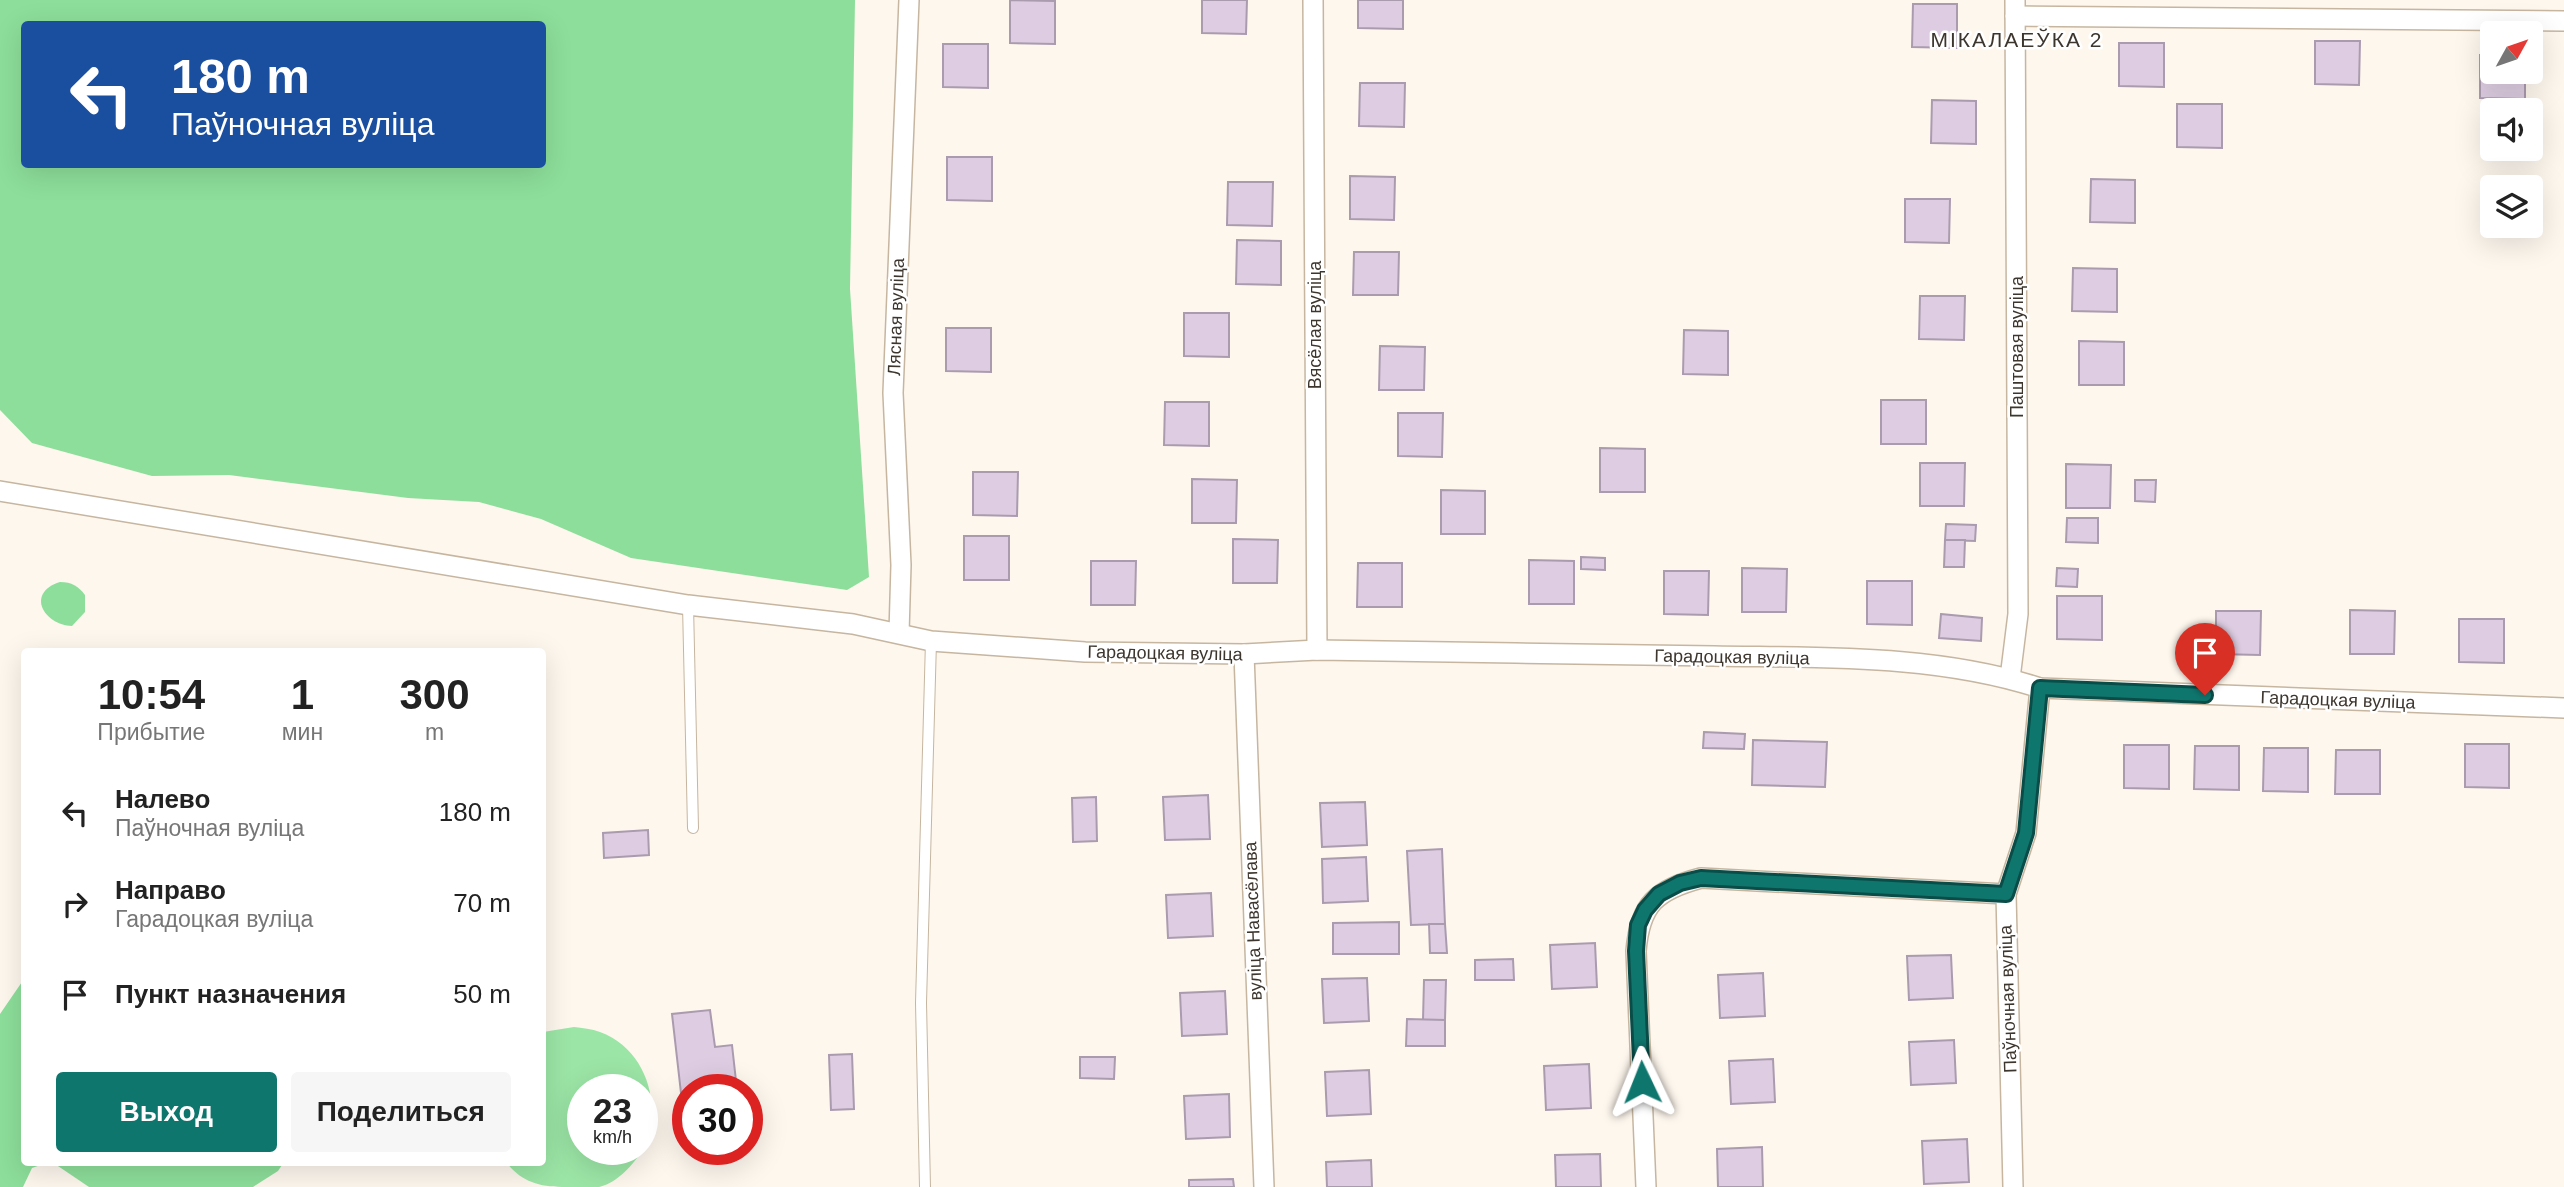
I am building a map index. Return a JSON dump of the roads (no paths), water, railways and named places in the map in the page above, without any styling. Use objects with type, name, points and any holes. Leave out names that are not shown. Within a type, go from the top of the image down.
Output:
[{"type":"street","name":"Лясная вуліца","points":[[899,634],[901,565],[893,393],[909,0]]},
{"type":"street","name":"Вясёлая вуліца","points":[[1313,0],[1317,650]]},
{"type":"street","name":"Паштовая вуліца","points":[[2010,678],[2018,614],[2015,8],[2564,22]]},
{"type":"street","name":"Гарадоцкая вуліца","points":[[0,491],[688,605],[853,624],[931,641],[1085,652],[1244,654],[1317,650],[1859,659],[1952,668],[2010,678],[2040,688],[2564,708]]},
{"type":"street","name":"вуліца Навасёлава","points":[[1244,654],[1264,1187]]},
{"type":"street","name":"Паўночная вуліца","points":[[2014,1187],[2006,894],[2026,833],[2040,688]]},
{"type":"street","points":[[1646,1187],[1636,951],[1638,925],[1645,910],[1659,894],[1680,883],[1714,878],[2006,894]]},
{"type":"lane","points":[[688,605],[693,828]]},
{"type":"lane","points":[[925,1187],[921,1003],[931,641]]},
{"type":"district","name":"МІКАЛАЕЎКА 2","points":[[2017,39]]}]
